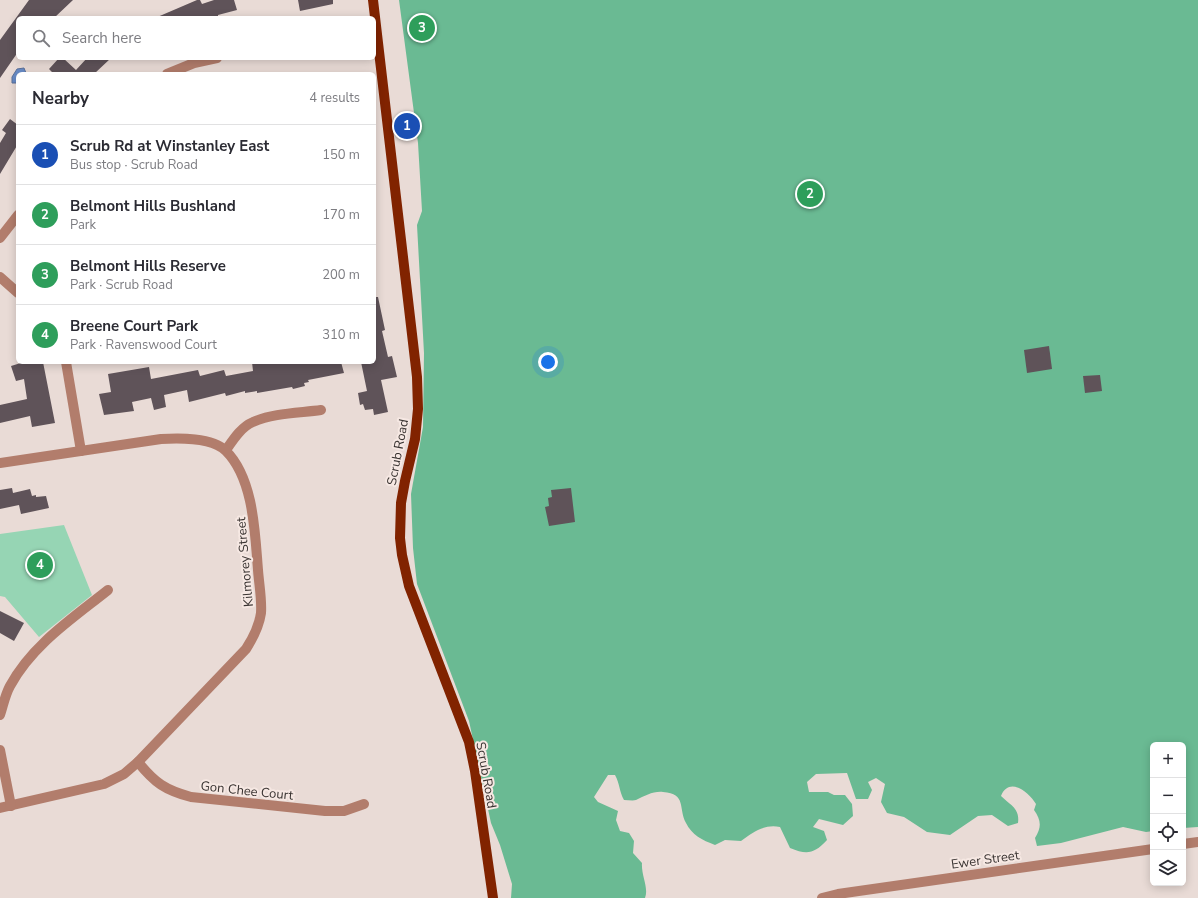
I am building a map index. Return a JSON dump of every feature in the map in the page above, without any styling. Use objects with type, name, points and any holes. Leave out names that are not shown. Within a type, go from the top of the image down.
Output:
[{"type":"main road","name":"Scrub Road","points":[[373,0],[374,16]]},
{"type":"main road","name":"Scrub Road","points":[[376,34],[417,377],[418,409],[415,440],[401,502],[400,538],[402,555],[409,586],[469,742],[475,771],[493,898]]},
{"type":"street","points":[[172,72],[194,63],[208,60]]},
{"type":"street","points":[[0,238],[16,218]]},
{"type":"street","points":[[0,277],[16,291]]},
{"type":"street","points":[[66,364],[81,451]]},
{"type":"street","points":[[0,463],[161,439],[186,438],[208,442],[226,450],[235,436],[252,422],[271,417],[321,410]]},
{"type":"street","name":"Kilmorey Street","points":[[0,808],[104,784],[124,774],[138,762],[231,667],[246,649],[257,632],[261,612],[252,510],[247,488],[226,450]]},
{"type":"street","points":[[0,715],[10,687],[24,665],[41,645],[108,590]]},
{"type":"street","points":[[0,750],[11,806]]},
{"type":"street","name":"Gon Chee Court","points":[[138,762],[160,785],[172,792],[191,797],[325,811],[344,811],[364,804]]},
{"type":"street","points":[[1186,844],[1198,842]]},
{"type":"street","name":"Ewer Street","points":[[822,898],[838,894],[1150,848]]},
{"type":"green space","points":[[399,0],[1198,0],[1198,827],[1186,828],[1186,742],[1150,742],[1150,831],[1146,832],[1123,827],[1061,843],[1037,846],[1035,838],[1040,824],[1034,810],[1036,804],[1024,791],[1014,787],[1009,787],[1001,796],[1016,810],[1018,823],[1008,826],[992,815],[978,816],[950,835],[927,832],[904,817],[887,813],[881,802],[885,784],[876,778],[868,782],[872,790],[868,799],[856,799],[847,773],[816,774],[807,782],[809,792],[828,792],[834,795],[845,795],[852,804],[853,816],[843,825],[819,819],[813,827],[824,831],[827,840],[814,851],[801,852],[790,848],[780,827],[774,826],[759,830],[741,841],[725,840],[715,845],[702,839],[691,831],[686,823],[679,799],[676,796],[671,793],[656,792],[635,800],[624,800],[615,775],[608,775],[594,797],[598,802],[618,811],[616,820],[620,831],[629,833],[634,841],[633,853],[642,863],[646,890],[645,898],[511,898],[512,884],[500,845],[491,823],[469,721],[417,584],[413,548],[411,494],[423,427],[424,353],[417,225],[422,211],[418,143]]},
{"type":"green space","points":[[64,525],[92,595],[39,637],[5,597],[0,596],[0,534]]},
{"type":"water","points":[[24,68],[26,72],[16,72],[16,83],[12,83],[12,77],[17,69]]},
{"type":"building","points":[[29,0],[73,0],[56,16],[17,16]]},
{"type":"building","points":[[197,0],[200,0],[202,4],[214,0],[234,0],[237,10],[218,16],[160,16]]},
{"type":"building","points":[[298,0],[333,0],[333,4],[300,11]]},
{"type":"building","points":[[16,18],[16,55],[0,78],[0,40]]},
{"type":"building","points":[[57,60],[65,60],[76,70],[85,60],[109,60],[96,72],[52,72],[49,69]]},
{"type":"building","points":[[10,119],[16,124],[16,147],[0,174],[0,143],[6,133],[2,130]]},
{"type":"building","points":[[376,297],[378,297],[385,330],[382,331],[388,357],[392,356],[397,377],[381,380],[388,412],[374,415],[373,409],[365,410],[363,404],[360,405],[358,393],[367,391],[361,364],[376,364]]},
{"type":"building","points":[[1049,346],[1052,369],[1027,373],[1024,350]]},
{"type":"building","points":[[18,364],[43,364],[55,423],[32,427],[30,416],[0,423],[0,405],[27,399],[24,379],[16,381],[11,366]]},
{"type":"building","points":[[252,364],[342,364],[344,373],[308,380],[309,382],[304,383],[305,386],[293,389],[292,387],[257,393],[257,391],[245,393],[245,391],[226,396],[225,393],[189,402],[187,390],[164,395],[166,407],[154,410],[151,398],[132,402],[134,411],[104,415],[99,394],[111,392],[108,374],[149,367],[151,379],[198,370],[200,376],[224,370],[226,376],[253,371]]},
{"type":"building","points":[[1100,375],[1102,391],[1085,393],[1083,376]]},
{"type":"building","points":[[12,488],[13,493],[30,489],[32,496],[46,496],[49,508],[21,514],[19,505],[0,509],[0,490]]},
{"type":"building","points":[[571,488],[575,522],[549,526],[545,507],[549,506],[548,498],[552,497],[551,490]]},
{"type":"building","points":[[0,611],[24,623],[14,641],[0,633]]},
{"type":"place","name":"Belmont Hills Reserve","points":[[422,28]]},
{"type":"place","name":"Scrub Rd at Winstanley East","points":[[407,126]]},
{"type":"place","name":"Belmont Hills Bushland","points":[[810,194]]},
{"type":"place","name":"Breene Court Park","points":[[40,565]]}]
